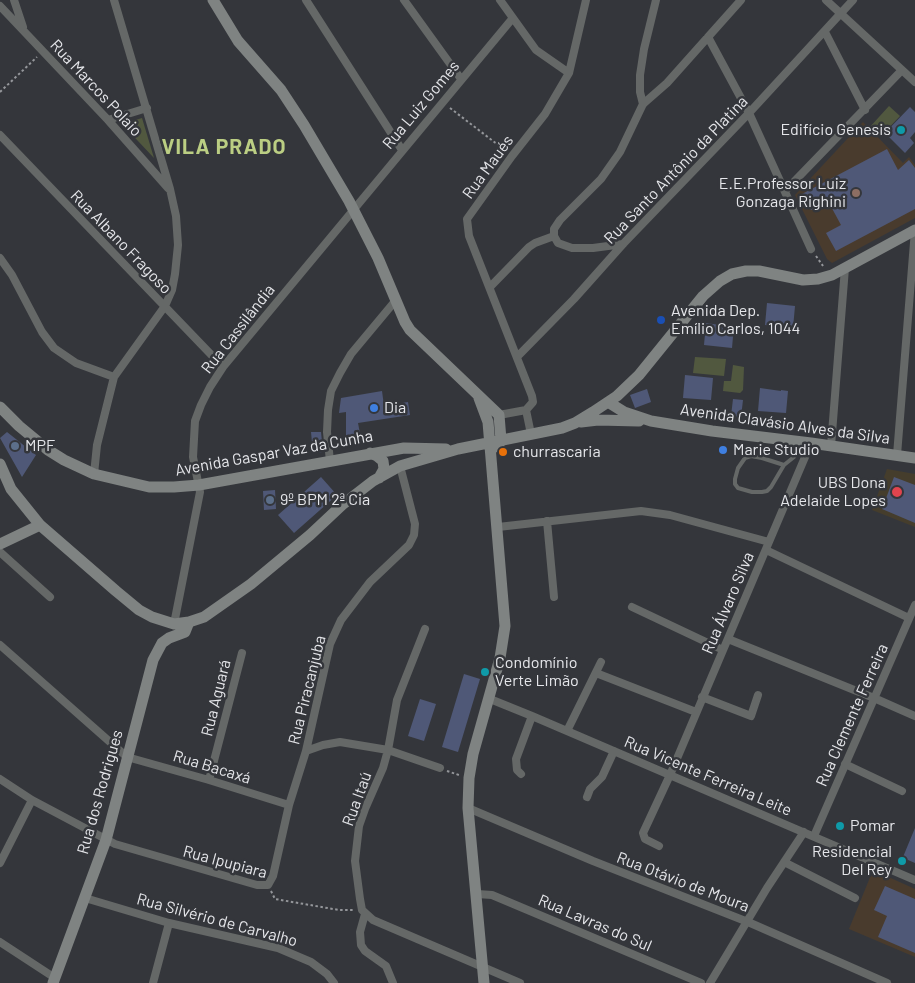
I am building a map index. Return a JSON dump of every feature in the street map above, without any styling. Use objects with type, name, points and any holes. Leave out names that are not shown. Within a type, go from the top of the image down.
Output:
[{"type":"street","points":[[14,0],[24,30]]},
{"type":"street","points":[[94,474],[97,445],[114,377],[165,306],[172,290],[178,245],[176,216],[170,189],[114,0]]},
{"type":"street","points":[[213,0],[238,41],[281,90],[304,125],[378,258],[410,330],[499,416]]},
{"type":"street","points":[[306,0],[402,150]]},
{"type":"street","points":[[404,0],[461,79]]},
{"type":"street","points":[[500,0],[536,50],[569,73]]},
{"type":"street","name":"Rua Maués","points":[[530,434],[526,410],[533,402],[532,396],[469,236],[467,220],[544,114],[569,73],[586,0]]},
{"type":"street","points":[[643,104],[640,92],[640,75],[644,49],[656,0]]},
{"type":"street","points":[[623,244],[592,248],[572,248],[558,243],[554,236],[554,229],[560,220],[601,180],[620,152],[643,104],[667,83],[741,0]]},
{"type":"street","points":[[826,0],[915,82]]},
{"type":"street","name":"Rua Santo Antônio da Platina","points":[[517,357],[574,299],[623,244],[749,113],[853,0]]},
{"type":"street","name":"Rua Marcos Polaio","points":[[0,6],[108,120],[170,189]]},
{"type":"street","name":"Rua Luiz Gomes","points":[[352,210],[512,19]]},
{"type":"street","points":[[825,32],[865,110]]},
{"type":"street","points":[[708,37],[749,113],[786,190],[811,249]]},
{"type":"street","points":[[786,190],[902,70]]},
{"type":"street","points":[[108,120],[147,108]]},
{"type":"street","name":"Rua Albano Fragoso","points":[[0,135],[223,367]]},
{"type":"street","name":"Rua Cassilândia","points":[[174,624],[199,500],[199,485],[193,457],[195,421],[201,405],[223,367],[352,210]]},
{"type":"street","points":[[0,464],[11,489],[40,525],[139,610],[152,617],[174,624],[189,622],[204,617],[251,584],[310,535],[342,505],[379,478],[400,466],[458,449],[556,429],[575,423],[608,402],[639,375],[703,296],[720,281],[732,274],[759,271],[803,280],[818,279],[832,275],[915,230]]},
{"type":"street","points":[[897,456],[915,230]]},
{"type":"street","points":[[490,287],[529,247],[536,242],[554,236]]},
{"type":"street","points":[[0,258],[12,275],[42,332],[54,348],[76,363],[114,377]]},
{"type":"street","points":[[831,446],[845,268]]},
{"type":"street","points":[[330,461],[326,432],[331,391],[351,354],[396,300]]},
{"type":"street","points":[[479,398],[496,441]]},
{"type":"street","name":"Avenida Clavásio Alves da Silva","points":[[608,402],[624,412],[651,421]]},
{"type":"street","name":"Avenida Gaspar Vaz da Cunha","points":[[0,407],[19,426],[48,450],[64,460],[94,474],[149,487],[199,485],[404,448],[458,449]]},
{"type":"street","points":[[499,416],[526,410]]},
{"type":"street","points":[[484,983],[468,808],[469,778],[473,754],[490,699],[500,658],[505,626],[492,462],[499,416]]},
{"type":"street","name":"Avenida Clavásio Alves da Silva","points":[[575,423],[598,420],[651,421],[915,458]]},
{"type":"street","name":"Rua Álvaro Silva","points":[[659,846],[645,839],[643,833],[766,550],[806,442]]},
{"type":"street","points":[[370,453],[383,461],[384,469],[379,478]]},
{"type":"street","name":"Rua Piracanjuba","points":[[268,885],[273,876],[289,805],[306,751],[330,644],[341,620],[370,582],[409,545],[414,535],[415,524],[400,466]]},
{"type":"street","points":[[498,526],[641,511],[670,515],[769,542]]},
{"type":"street","points":[[547,521],[554,598]]},
{"type":"street","points":[[0,544],[40,525]]},
{"type":"street","points":[[766,550],[909,618]]},
{"type":"street","points":[[0,552],[50,598]]},
{"type":"street","name":"Rua Clemente Ferreira","points":[[814,836],[915,605]]},
{"type":"street","points":[[632,607],[723,650]]},
{"type":"street","name":"Rua dos Rodrigues","points":[[54,980],[106,840],[157,651],[162,643],[169,638],[185,632],[189,622]]},
{"type":"street","name":"Rua Itaú","points":[[394,983],[386,966],[365,951],[361,945],[360,932],[364,912],[356,870],[356,845],[359,826],[383,768],[398,700],[425,629]]},
{"type":"street","points":[[728,638],[915,716]]},
{"type":"street","points":[[0,645],[127,757]]},
{"type":"street","name":"Rua Aguará","points":[[209,780],[242,653]]},
{"type":"street","points":[[568,731],[601,662]]},
{"type":"street","points":[[596,672],[696,712]]},
{"type":"street","points":[[702,697],[750,716],[758,695]]},
{"type":"street","name":"Rua Vicente Ferreira Leite","points":[[490,699],[670,774],[915,880]]},
{"type":"street","points":[[521,774],[517,770],[516,759],[532,716]]},
{"type":"street","points":[[306,751],[340,742],[388,750],[440,768]]},
{"type":"street","points":[[587,798],[590,789],[602,778],[614,751]]},
{"type":"street","name":"Rua Bacaxá","points":[[127,757],[289,805]]},
{"type":"street","points":[[845,764],[902,791]]},
{"type":"street","name":"Rua Ipupiara","points":[[0,779],[32,800],[106,840],[134,851],[248,883],[262,886],[268,885]]},
{"type":"street","points":[[0,863],[32,800]]},
{"type":"street","name":"Rua Otávio de Moura","points":[[468,808],[593,861],[748,922],[887,983]]},
{"type":"street","points":[[710,983],[804,832]]},
{"type":"street","points":[[784,862],[855,898]]},
{"type":"street","name":"Rua Lavras do Sul","points":[[477,894],[492,895],[701,983]]},
{"type":"street","name":"Rua Silvério de Carvalho","points":[[85,898],[170,923],[278,948],[311,962],[327,974],[334,983]]},
{"type":"street","points":[[364,912],[373,920],[520,983]]},
{"type":"street","points":[[153,983],[170,923]]},
{"type":"street","points":[[0,942],[54,980]]},
{"type":"lane","points":[[784,465],[751,456],[746,458],[738,468],[735,484],[738,488],[752,492],[762,492],[771,487],[784,465],[794,457],[806,442]]},
{"type":"path","points":[[0,92],[35,58],[43,53]]},
{"type":"path","points":[[442,102],[512,156]]},
{"type":"path","points":[[811,249],[819,262],[832,275]]},
{"type":"path","points":[[440,768],[469,778]]},
{"type":"path","name":"Rua Ipupiara","points":[[268,885],[275,898],[339,910],[364,912]]},
{"type":"shaded area","name":"E.E.Professor Luiz Gonzaga Righini","points":[[863,122],[903,163],[909,157],[915,165],[915,218],[832,263],[827,259],[795,195]]},
{"type":"shaded area","name":"UBS Dona Adelaide Lopes","points":[[887,469],[915,474],[915,527],[872,510]]},
{"type":"shaded area","points":[[873,870],[915,889],[915,957],[849,929]]},
{"type":"green space","points":[[889,106],[900,116],[880,137],[869,128]]},
{"type":"green space","points":[[142,118],[154,158],[122,124]]},
{"type":"green space","points":[[695,357],[726,359],[724,376],[693,373]]},
{"type":"green space","points":[[733,365],[744,367],[743,390],[740,393],[723,391],[724,381],[731,381]]},
{"type":"building","name":"Edifício Genesis","points":[[910,107],[915,112],[915,132],[910,138],[914,143],[905,153],[885,133]]},
{"type":"building","name":"E.E.Professor Luiz Gonzaga Righini","points":[[887,149],[898,170],[909,160],[915,168],[915,209],[836,251],[826,233],[841,225],[828,201],[811,210],[802,194]]},
{"type":"building","points":[[767,303],[795,306],[793,328],[765,325]]},
{"type":"building","points":[[706,323],[734,325],[732,348],[704,345]]},
{"type":"building","points":[[685,375],[713,378],[711,400],[683,398]]},
{"type":"building","points":[[760,388],[788,391],[786,413],[758,411]]},
{"type":"building","points":[[647,389],[651,402],[635,408],[630,395]]},
{"type":"building","name":"Dia","points":[[382,391],[384,406],[408,402],[410,415],[358,423],[361,439],[346,441],[346,412],[339,413],[341,398]]},
{"type":"building","points":[[733,399],[743,400],[741,417],[731,416]]},
{"type":"building","name":"MPF","points":[[7,432],[36,455],[22,477],[0,438]]},
{"type":"building","points":[[311,432],[321,432],[323,452],[313,453]]},
{"type":"building","points":[[321,477],[337,495],[294,533],[278,515]]},
{"type":"building","points":[[894,477],[915,485],[915,523],[882,509]]},
{"type":"building","name":"9º BPM 2ª Cia","points":[[275,490],[276,509],[264,510],[263,491]]},
{"type":"building","points":[[464,674],[480,679],[458,752],[442,747]]},
{"type":"building","points":[[420,699],[436,704],[424,741],[408,736]]},
{"type":"building","points":[[915,828],[915,863],[908,860],[905,866],[897,863],[900,856],[903,857]]},
{"type":"building","points":[[885,886],[915,899],[915,953],[878,937],[887,916],[874,910]]},
{"type":"place","name":"Edifício Genesis","points":[[901,130]]},
{"type":"place","name":"E.E.Professor Luiz Gonzaga Righini","points":[[856,193]]},
{"type":"place","name":"Avenida Dep. Emílio Carlos, 1044","points":[[661,320]]},
{"type":"place","name":"Dia","points":[[374,408]]},
{"type":"place","name":"MPF","points":[[15,446]]},
{"type":"place","name":"Marie Studio","points":[[723,450]]},
{"type":"place","name":"churrascaria","points":[[503,452]]},
{"type":"place","name":"UBS Dona Adelaide Lopes","points":[[897,492]]},
{"type":"place","name":"9º BPM 2ª Cia","points":[[270,500]]},
{"type":"place","name":"Condomínio Verte Limão","points":[[485,672]]},
{"type":"place","name":"Pomar","points":[[840,826]]},
{"type":"place","name":"Residencial Del Rey","points":[[902,861]]},
{"type":"district","name":"VILA PRADO","points":[[224,147]]}]
